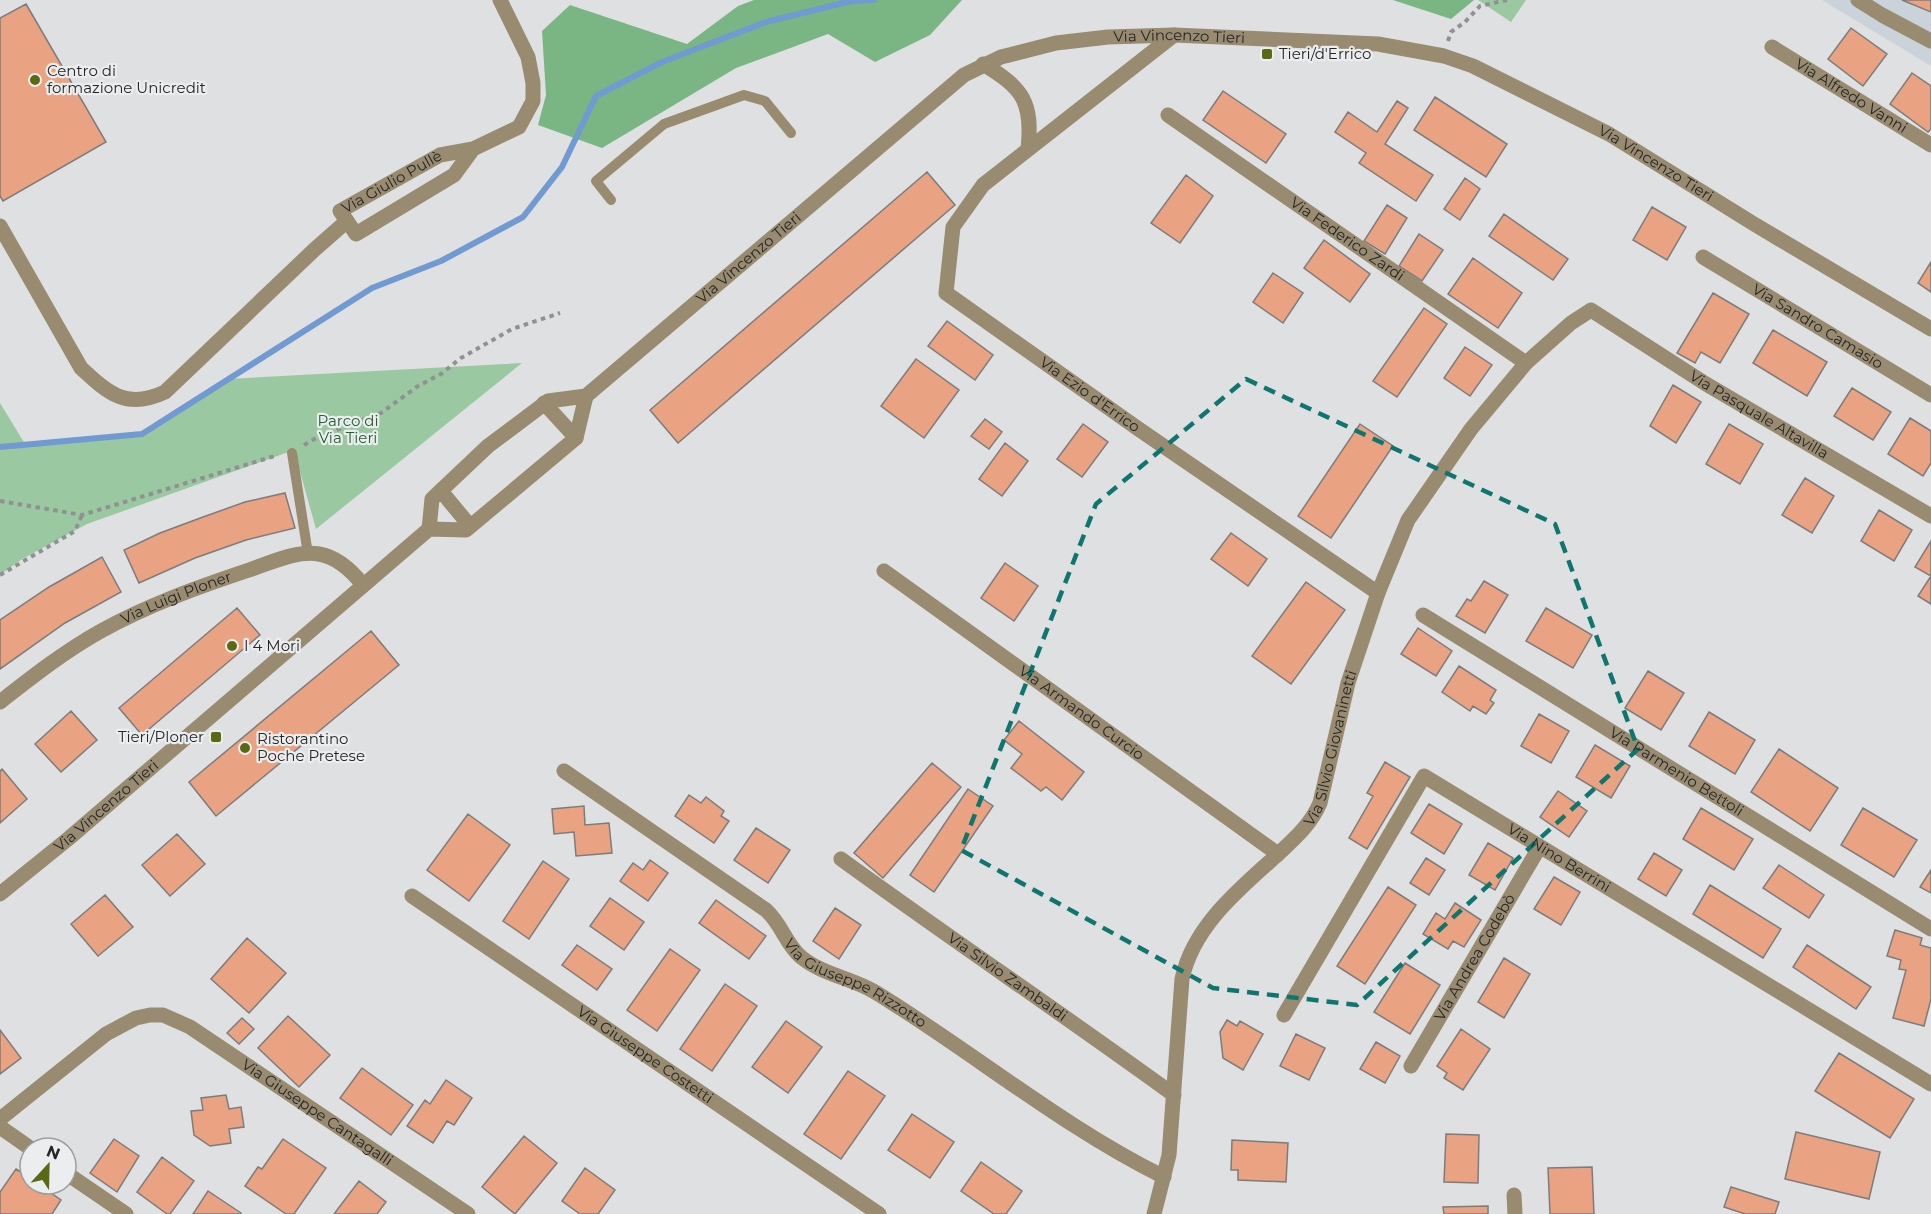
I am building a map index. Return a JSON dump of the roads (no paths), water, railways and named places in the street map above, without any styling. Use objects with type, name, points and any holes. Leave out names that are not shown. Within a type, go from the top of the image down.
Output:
[{"type":"street","name":"Via Giulio Pullè","points":[[473,149],[454,175],[356,234],[340,211],[440,155],[473,149],[519,127],[533,101],[533,83],[528,57],[500,0]]},
{"type":"street","points":[[1858,0],[1931,41]]},
{"type":"street","name":"Via Vincenzo Tieri","points":[[586,396],[956,81],[982,64],[1001,57],[1079,39],[1174,35],[1378,44],[1444,56],[1473,66],[1609,134],[1754,225],[1931,329]]},
{"type":"street","name":"Via Ezio d'Errico","points":[[1174,35],[983,185],[953,228],[946,293],[1140,430],[1378,593]]},
{"type":"street","name":"Via Alfredo Vanni","points":[[1773,47],[1931,145]]},
{"type":"street","points":[[982,64],[1009,80],[1025,100],[1029,119],[1028,149]]},
{"type":"street","name":"Via Federico Zardi","points":[[1168,115],[1526,363]]},
{"type":"street","points":[[0,226],[81,368],[100,386],[124,400],[149,400],[165,392],[347,221]]},
{"type":"street","name":"Via Sandro Camasio","points":[[1703,257],[1931,395]]},
{"type":"street","name":"Via Silvio Giovaninetti","points":[[1154,1214],[1169,1155],[1182,979],[1190,951],[1206,926],[1248,882],[1304,830],[1314,817],[1320,803],[1348,683],[1378,593],[1408,520],[1471,429],[1526,363],[1571,323],[1591,310]]},
{"type":"street","name":"Via Pasquale Altavilla","points":[[1591,310],[1706,384],[1931,516]]},
{"type":"street","points":[[586,396],[576,438],[466,530],[429,529],[432,499],[488,446],[548,400],[586,396]]},
{"type":"street","points":[[544,403],[576,438]]},
{"type":"street","points":[[441,491],[470,526]]},
{"type":"street","name":"Via Vincenzo Tieri","points":[[0,894],[68,839],[429,529]]},
{"type":"street","name":"Via Luigi Ploner","points":[[0,702],[100,631],[149,607],[294,556],[316,553],[331,558],[349,569],[363,585]]},
{"type":"street","name":"Via Armando Curcio","points":[[884,571],[1278,854]]},
{"type":"street","name":"Via Parmenio Bettoli","points":[[1423,615],[1931,929]]},
{"type":"street","name":"Via Giuseppe Rizzotto","points":[[564,771],[766,910],[778,922],[795,951],[814,966],[875,992],[1091,1138],[1164,1177]]},
{"type":"street","name":"Via Nino Berrini","points":[[1284,1015],[1424,776],[1539,848],[1931,1084]]},
{"type":"street","name":"Via Andrea Codebò","points":[[1411,1066],[1539,848]]},
{"type":"street","name":"Via Silvio Zambaldi","points":[[841,859],[946,936],[1074,1023],[1174,1095]]},
{"type":"street","name":"Via Giuseppe Costetti","points":[[412,896],[879,1214]]},
{"type":"street","name":"Via Giuseppe Cantagalli","points":[[0,1119],[106,1034],[136,1018],[150,1014],[163,1015],[190,1027],[468,1214]]},
{"type":"street","points":[[0,1127],[18,1140]]},
{"type":"street","points":[[78,1181],[126,1214]]},
{"type":"street","points":[[1514,1195],[1515,1214]]},
{"type":"lane","points":[[611,200],[596,181],[664,124],[674,120],[744,94],[765,101],[791,133]]},
{"type":"lane","points":[[292,453],[308,554]]},
{"type":"waterway","points":[[0,447],[142,434],[372,288],[441,261],[523,217],[562,167],[596,96],[662,62],[766,22],[851,1],[874,0]]},
{"type":"place","name":"Tieri/d'Errico","points":[[1267,54]]},
{"type":"place","name":"Centro di formazione Unicredit","points":[[35,80]]},
{"type":"place","name":"I 4 Mori","points":[[232,646]]},
{"type":"place","name":"Tieri/Ploner","points":[[216,737]]},
{"type":"place","name":"Ristorantino Poche Pretese","points":[[245,748]]},
{"type":"park label","name":"Parco di Via Tieri","points":[[348,430]]}]
